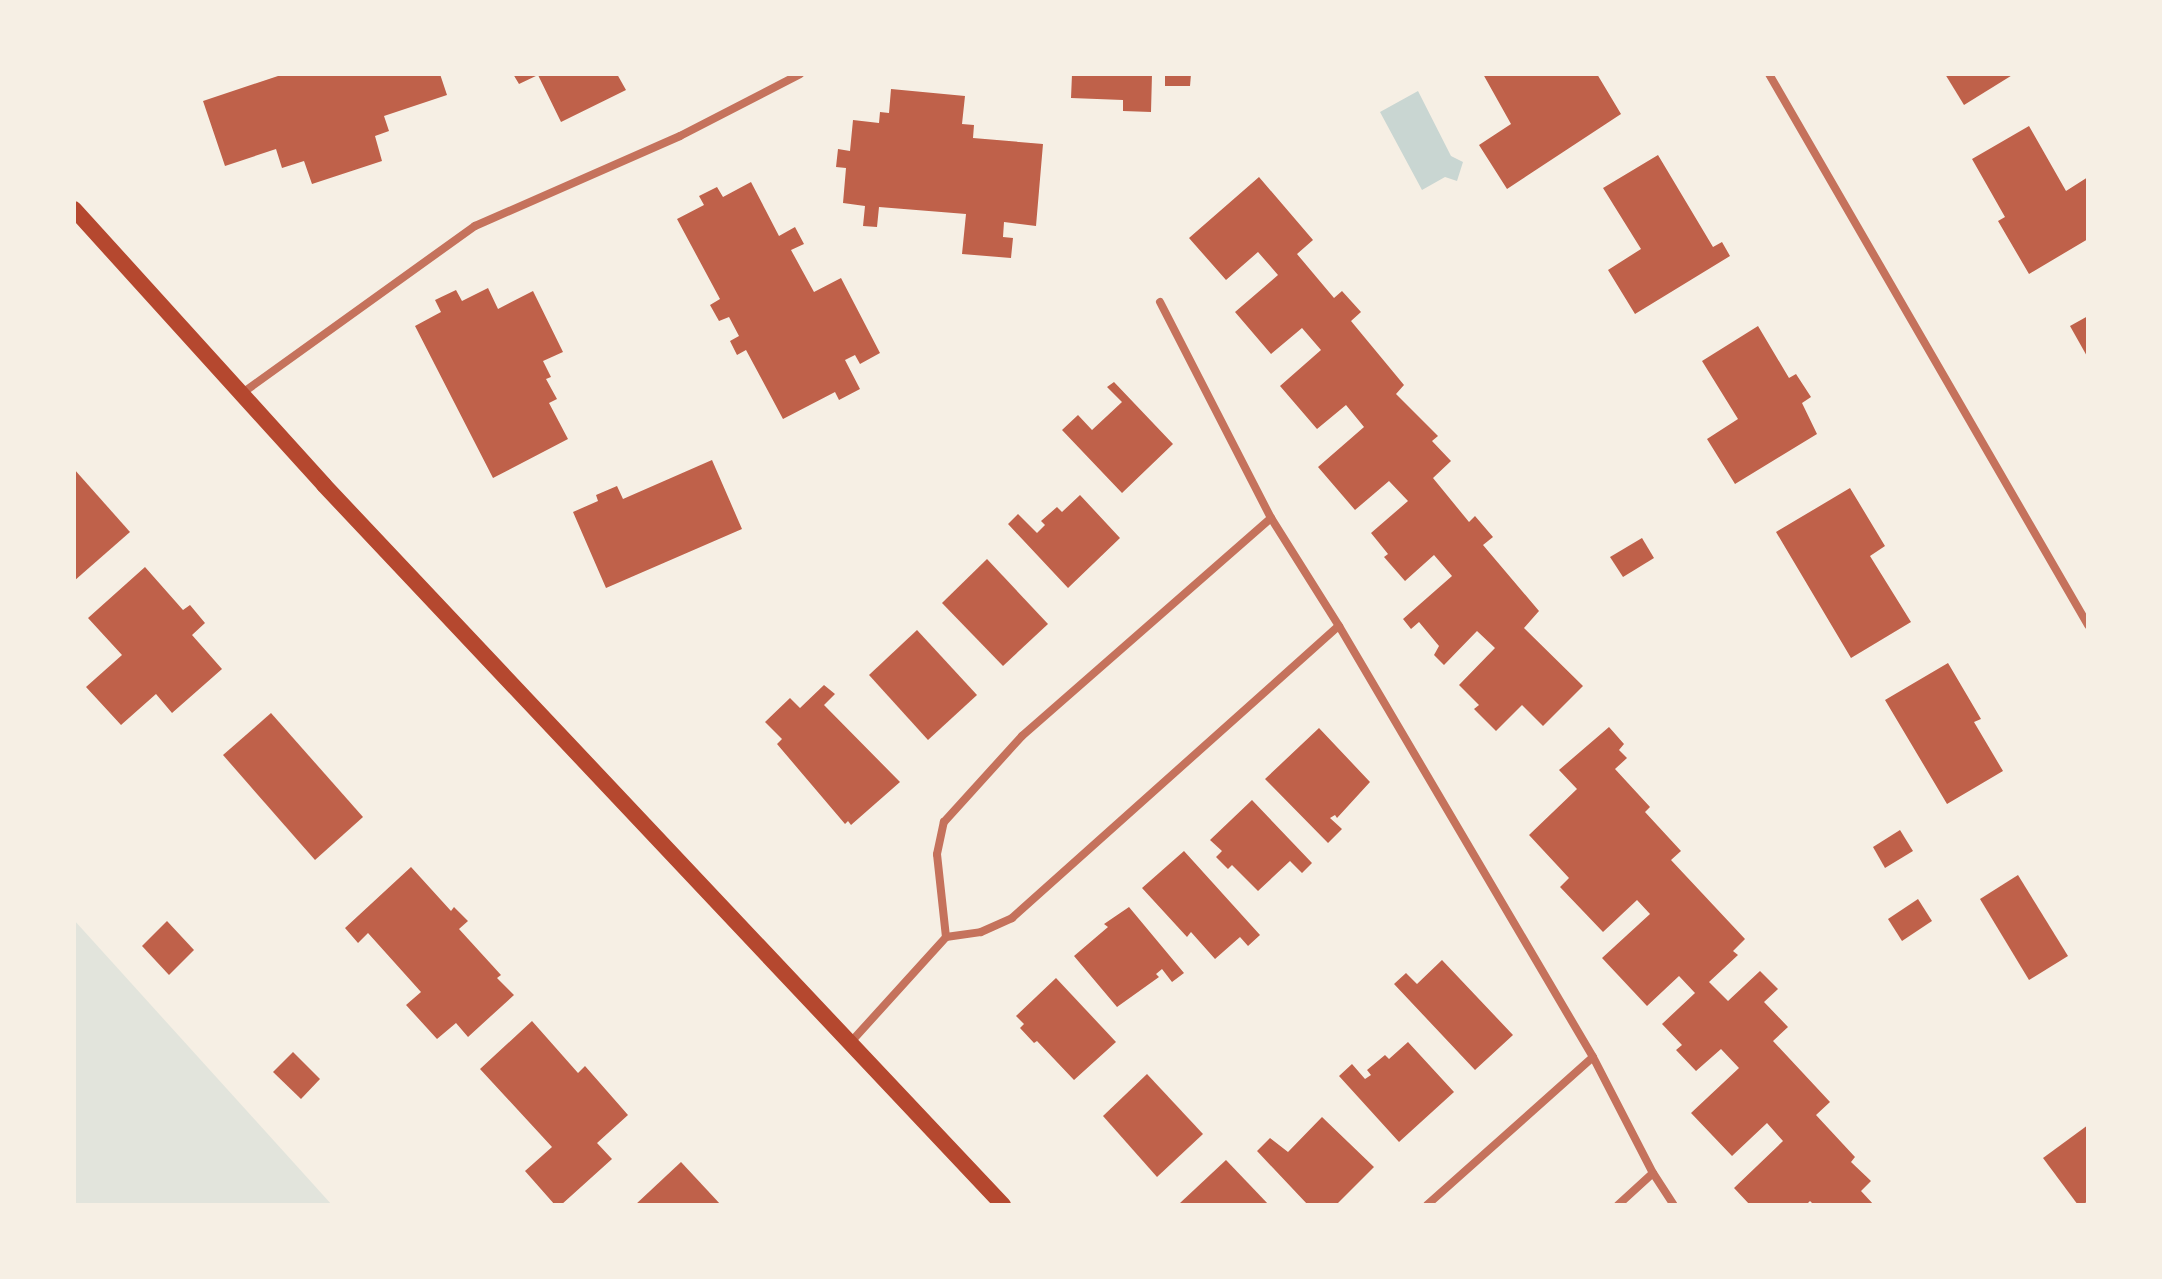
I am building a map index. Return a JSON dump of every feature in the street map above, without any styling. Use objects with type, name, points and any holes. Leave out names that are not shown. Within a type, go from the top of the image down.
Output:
[{"type":"main road","points":[[74,209],[241,394],[1003,1205]]},
{"type":"street","points":[[241,394],[475,226],[680,136],[800,74]]},
{"type":"street","points":[[1769,74],[2088,625]]},
{"type":"street","points":[[1160,302],[1271,518],[1339,626],[1593,1057],[1653,1173],[1674,1205]]},
{"type":"street","points":[[946,937],[937,854],[944,822],[1022,736],[1271,518]]},
{"type":"street","points":[[850,1043],[946,937],[981,932],[1012,918],[1339,626]]},
{"type":"street","points":[[1427,1205],[1593,1057]]},
{"type":"street","points":[[1618,1205],[1653,1173]]},
{"type":"shaded area","points":[[1418,91],[1451,156],[1463,162],[1457,181],[1445,177],[1422,190],[1380,112]]},
{"type":"shaded area","points":[[74,920],[332,1205],[74,1205]]},
{"type":"building","points":[[284,74],[440,74],[447,95],[384,116],[389,131],[375,136],[382,161],[312,184],[304,161],[282,168],[276,149],[225,166],[203,101]]},
{"type":"building","points":[[513,74],[617,74],[626,90],[561,122],[538,75],[519,84]]},
{"type":"building","points":[[1072,74],[1152,74],[1151,112],[1123,111],[1123,100],[1071,98]]},
{"type":"building","points":[[1165,74],[1191,74],[1190,86],[1165,86]]},
{"type":"building","points":[[1483,74],[1597,74],[1621,114],[1507,189],[1479,145],[1511,124]]},
{"type":"building","points":[[1945,74],[2014,74],[1964,105]]},
{"type":"building","points":[[891,89],[965,96],[962,124],[974,125],[973,138],[1043,144],[1036,226],[1004,222],[1003,237],[1013,238],[1011,258],[962,254],[966,214],[879,207],[877,227],[863,226],[865,206],[843,203],[846,168],[836,167],[838,149],[850,151],[853,120],[879,123],[880,112],[889,113]]},
{"type":"building","points":[[2029,126],[2066,191],[2088,177],[2088,239],[2029,274],[1998,221],[2005,217],[1972,159]]},
{"type":"building","points":[[1658,155],[1713,247],[1722,242],[1730,256],[1635,314],[1608,270],[1641,249],[1603,188]]},
{"type":"building","points":[[1259,177],[1313,240],[1297,254],[1334,298],[1342,291],[1361,312],[1351,321],[1404,385],[1396,394],[1438,436],[1432,441],[1451,461],[1433,478],[1469,522],[1475,516],[1493,537],[1483,545],[1539,611],[1524,628],[1583,686],[1543,726],[1522,705],[1496,731],[1474,709],[1479,705],[1459,685],[1495,648],[1477,631],[1444,665],[1434,655],[1439,646],[1419,622],[1411,629],[1403,619],[1452,576],[1434,555],[1405,581],[1384,557],[1388,554],[1371,533],[1408,501],[1389,481],[1355,510],[1318,467],[1364,427],[1346,405],[1317,429],[1280,386],[1321,350],[1302,328],[1271,354],[1235,312],[1278,275],[1258,252],[1226,280],[1189,238]]},
{"type":"building","points":[[751,182],[779,236],[795,227],[804,244],[791,250],[814,292],[841,278],[880,353],[860,364],[855,355],[845,360],[860,389],[839,400],[835,392],[783,419],[746,350],[737,355],[730,341],[739,336],[729,317],[719,321],[710,305],[720,299],[677,219],[704,205],[699,196],[717,187],[723,197]]},
{"type":"building","points":[[488,288],[498,309],[533,291],[563,352],[543,361],[551,377],[546,379],[557,399],[549,403],[568,439],[493,478],[415,326],[441,312],[435,300],[456,290],[462,301]]},
{"type":"building","points":[[2088,316],[2088,358],[2070,326]]},
{"type":"building","points":[[1758,326],[1789,378],[1796,374],[1811,397],[1802,403],[1817,434],[1735,484],[1707,439],[1738,419],[1702,361]]},
{"type":"building","points":[[1114,382],[1173,444],[1122,493],[1062,430],[1078,415],[1092,430],[1122,402],[1107,387]]},
{"type":"building","points":[[712,460],[742,529],[606,588],[573,512],[598,501],[596,495],[617,486],[623,499]]},
{"type":"building","points":[[74,469],[130,532],[74,581]]},
{"type":"building","points":[[1850,488],[1885,546],[1870,556],[1911,622],[1851,658],[1776,532]]},
{"type":"building","points":[[1080,495],[1120,538],[1068,588],[1008,524],[1018,514],[1037,533],[1045,525],[1041,521],[1057,507],[1062,512]]},
{"type":"building","points":[[1642,538],[1654,558],[1623,577],[1610,557]]},
{"type":"building","points":[[987,559],[1048,624],[1003,666],[942,603]]},
{"type":"building","points":[[145,567],[183,610],[190,605],[205,623],[192,635],[222,669],[172,713],[156,694],[121,725],[86,687],[122,655],[88,618]]},
{"type":"building","points":[[917,630],[977,695],[928,740],[869,675]]},
{"type":"building","points":[[1948,663],[1981,719],[1974,722],[2003,771],[1947,804],[1885,700]]},
{"type":"building","points":[[824,685],[835,694],[824,705],[900,782],[851,825],[848,821],[845,824],[777,744],[782,739],[765,722],[790,698],[800,708]]},
{"type":"building","points":[[271,713],[363,817],[315,860],[223,755]]},
{"type":"building","points":[[1609,727],[1624,744],[1619,750],[1627,758],[1615,769],[1650,807],[1645,812],[1681,851],[1671,860],[1745,939],[1733,951],[1738,955],[1709,982],[1728,1001],[1760,971],[1778,989],[1764,1002],[1788,1027],[1773,1041],[1830,1102],[1816,1115],[1855,1157],[1851,1162],[1871,1181],[1861,1191],[1874,1205],[1814,1205],[1810,1201],[1806,1205],[1750,1205],[1734,1188],[1783,1141],[1767,1123],[1732,1156],[1691,1113],[1739,1068],[1721,1049],[1696,1071],[1676,1050],[1682,1045],[1662,1024],[1695,993],[1679,976],[1647,1006],[1602,958],[1650,914],[1637,900],[1603,932],[1560,887],[1569,878],[1529,835],[1577,789],[1559,770]]},
{"type":"building","points":[[1319,728],[1370,782],[1337,818],[1335,815],[1330,818],[1342,829],[1328,843],[1265,779]]},
{"type":"building","points":[[1252,800],[1312,863],[1302,873],[1290,861],[1258,891],[1232,865],[1228,869],[1216,857],[1222,851],[1210,840]]},
{"type":"building","points":[[1900,830],[1913,851],[1885,868],[1873,847]]},
{"type":"building","points":[[1184,851],[1260,935],[1248,946],[1240,937],[1215,959],[1191,932],[1187,937],[1142,888]]},
{"type":"building","points":[[411,867],[451,911],[454,907],[468,921],[459,929],[501,975],[497,978],[514,995],[468,1037],[456,1023],[437,1039],[406,1005],[421,992],[368,933],[358,943],[345,928]]},
{"type":"building","points":[[2018,875],[2068,956],[2029,980],[1980,899]]},
{"type":"building","points":[[1918,899],[1932,921],[1902,941],[1888,919]]},
{"type":"building","points":[[1129,907],[1184,973],[1172,982],[1162,969],[1156,974],[1159,977],[1117,1007],[1074,956],[1108,927],[1104,924]]},
{"type":"building","points":[[167,921],[194,950],[169,975],[142,946]]},
{"type":"building","points":[[1442,960],[1513,1035],[1475,1070],[1394,984],[1406,973],[1417,984]]},
{"type":"building","points":[[1056,978],[1116,1042],[1074,1080],[1037,1041],[1034,1043],[1020,1028],[1024,1024],[1016,1016]]},
{"type":"building","points":[[532,1021],[578,1073],[585,1066],[628,1115],[597,1143],[612,1159],[561,1205],[555,1205],[525,1171],[552,1147],[480,1069]]},
{"type":"building","points":[[1408,1042],[1454,1092],[1399,1142],[1339,1076],[1352,1064],[1365,1079],[1371,1075],[1367,1070],[1385,1055],[1389,1059]]},
{"type":"building","points":[[293,1052],[320,1079],[301,1099],[273,1072]]},
{"type":"building","points":[[1147,1074],[1203,1134],[1157,1177],[1103,1116]]},
{"type":"building","points":[[1322,1117],[1374,1167],[1336,1205],[1308,1205],[1257,1151],[1270,1138],[1288,1152]]},
{"type":"building","points":[[2088,1125],[2088,1202],[2078,1205],[2043,1158]]},
{"type":"building","points":[[1226,1160],[1269,1205],[1180,1203]]},
{"type":"building","points":[[681,1162],[721,1205],[635,1205]]}]
